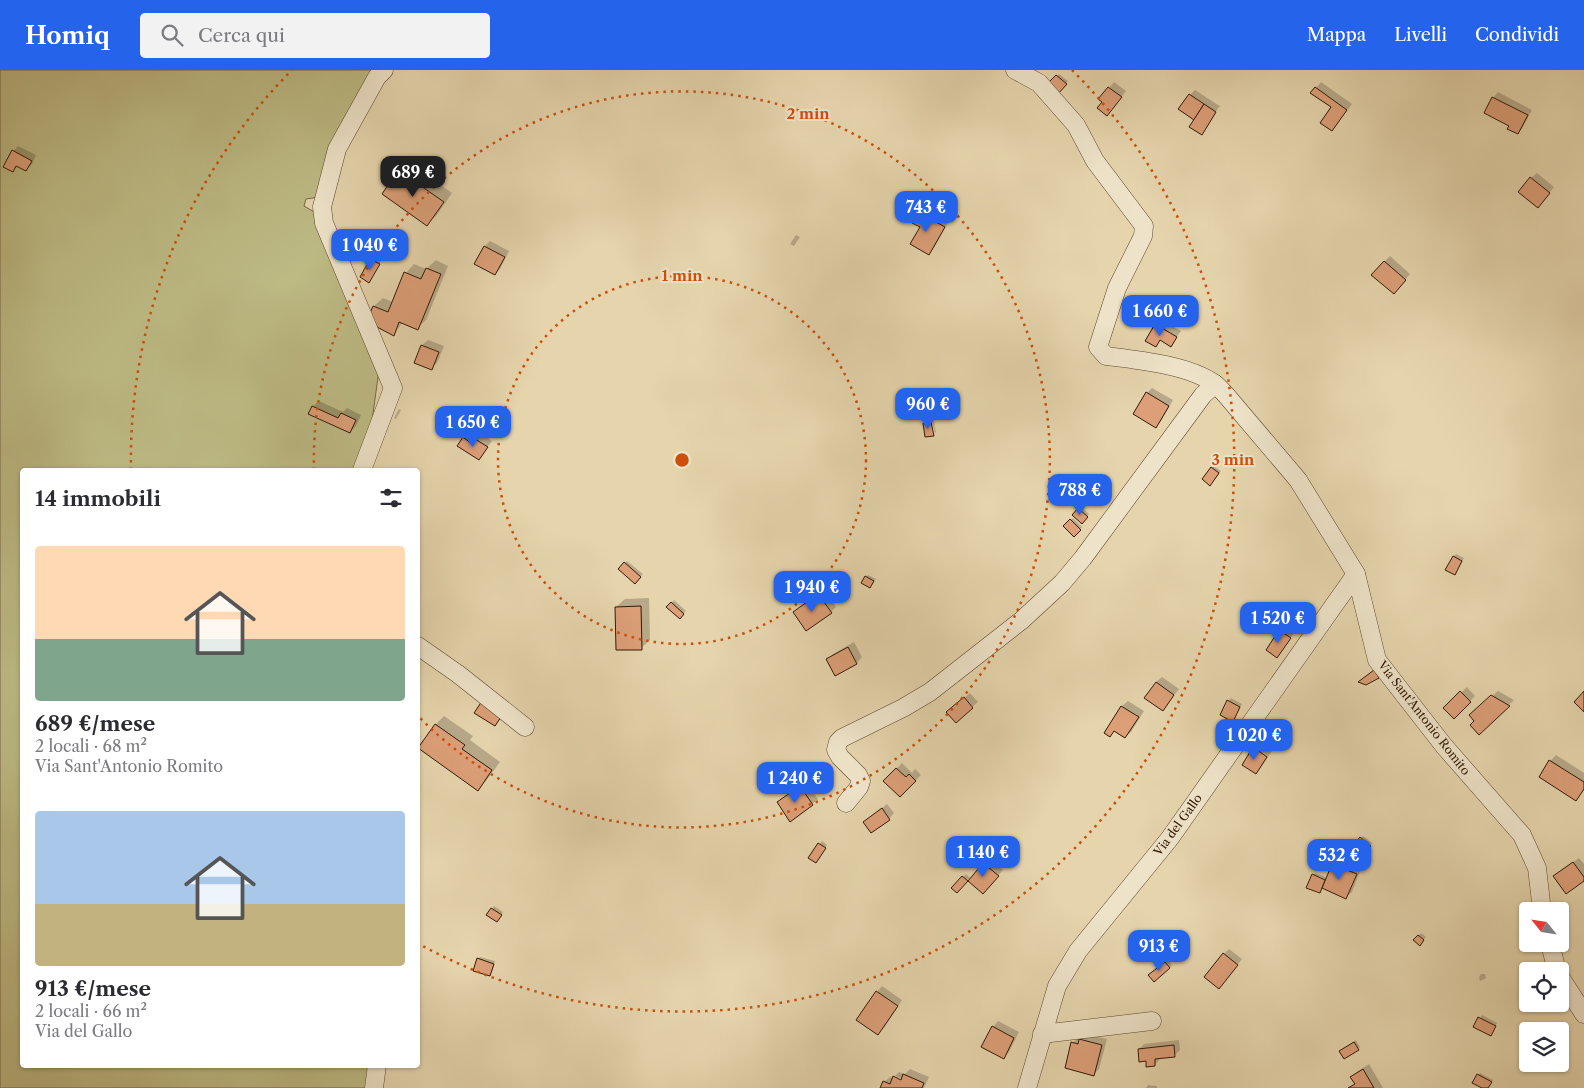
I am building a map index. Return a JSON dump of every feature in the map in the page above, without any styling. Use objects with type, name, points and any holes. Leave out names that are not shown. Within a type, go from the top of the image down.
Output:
[{"type":"street","points":[[363,468],[393,388],[324,223],[322,207],[337,149],[377,77],[384,70]]},
{"type":"street","name":"Via Sant'Antonio Romito","points":[[1015,70],[1039,83],[1076,125],[1095,160],[1144,226],[1143,236],[1117,288],[1098,347],[1106,356],[1146,361],[1192,372],[1215,384],[1298,480],[1356,574],[1377,660],[1444,746],[1522,835],[1537,868],[1541,902]]},
{"type":"street","points":[[846,803],[860,787],[861,781],[840,757],[836,750],[838,742],[842,738],[903,708],[930,692],[1022,620],[1062,583],[1083,558],[1203,395],[1215,384]]},
{"type":"street","name":"Via del Gallo","points":[[1027,1088],[1057,986],[1078,951],[1170,838],[1356,574]]},
{"type":"street","points":[[420,647],[458,674],[525,727]]},
{"type":"street","points":[[1569,991],[1584,1014]]},
{"type":"street","points":[[1042,1034],[1152,1021]]},
{"type":"street","points":[[374,1088],[377,1068]]},
{"type":"shaded area","points":[[0,70],[375,70],[319,196],[306,199],[304,206],[316,213],[379,370],[371,428],[355,468],[20,468],[20,1068],[371,1068],[369,1088],[0,1088]]},
{"type":"building","points":[[1056,75],[1067,84],[1058,94],[1047,84]]},
{"type":"building","points":[[1108,87],[1122,97],[1107,116],[1097,108],[1102,102],[1098,99]]},
{"type":"building","points":[[1315,87],[1347,110],[1332,131],[1320,123],[1331,107],[1310,93]]},
{"type":"building","points":[[1189,94],[1204,104],[1194,120],[1178,109]]},
{"type":"building","points":[[1492,97],[1528,115],[1518,134],[1507,129],[1509,126],[1484,113]]},
{"type":"building","points":[[1204,104],[1216,112],[1202,135],[1189,127]]},
{"type":"building","points":[[12,150],[32,161],[26,171],[16,166],[13,172],[3,167]]},
{"type":"building","points":[[398,170],[444,202],[427,226],[382,194]]},
{"type":"building","points":[[1530,177],[1550,193],[1538,208],[1518,192]]},
{"type":"building","points":[[918,212],[945,227],[929,255],[910,244],[920,227],[912,223]]},
{"type":"building","points":[[484,246],[505,257],[495,275],[474,264]]},
{"type":"building","points":[[370,259],[380,264],[369,283],[360,277]]},
{"type":"building","points":[[1384,261],[1406,280],[1394,294],[1371,275]]},
{"type":"building","points":[[426,268],[441,274],[418,330],[399,322],[394,336],[377,327],[370,313],[373,306],[388,312],[404,272],[421,279]]},
{"type":"building","points":[[1155,324],[1177,337],[1171,347],[1160,340],[1156,347],[1145,341]]},
{"type":"building","points":[[421,345],[439,352],[432,370],[414,363]]},
{"type":"building","points":[[1146,392],[1169,406],[1156,428],[1133,414]]},
{"type":"building","points":[[312,406],[338,418],[341,413],[356,420],[350,433],[308,414]]},
{"type":"building","points":[[931,422],[934,436],[925,437],[923,423]]},
{"type":"building","points":[[463,437],[472,444],[475,439],[488,447],[479,460],[457,446]]},
{"type":"building","points":[[1211,467],[1219,473],[1210,486],[1202,479]]},
{"type":"building","points":[[1078,508],[1088,517],[1082,524],[1072,515]]},
{"type":"building","points":[[1070,519],[1081,530],[1074,537],[1063,526]]},
{"type":"building","points":[[1453,556],[1462,561],[1455,575],[1445,570]]},
{"type":"building","points":[[624,562],[641,577],[635,584],[618,569]]},
{"type":"building","points":[[865,576],[874,581],[870,588],[861,583]]},
{"type":"building","points":[[818,594],[832,613],[806,631],[793,612]]},
{"type":"building","points":[[671,602],[684,614],[680,619],[666,607]]},
{"type":"building","points":[[641,606],[642,650],[616,650],[615,607]]},
{"type":"building","points":[[1279,630],[1291,638],[1277,658],[1266,650]]},
{"type":"building","points":[[848,647],[857,664],[835,676],[826,659]]},
{"type":"building","points":[[1374,670],[1379,678],[1366,685],[1358,682]]},
{"type":"building","points":[[1156,682],[1174,695],[1163,711],[1144,698]]},
{"type":"building","points":[[1460,691],[1471,702],[1454,719],[1443,708]]},
{"type":"building","points":[[1584,691],[1584,712],[1574,702]]},
{"type":"building","points":[[1491,695],[1510,706],[1479,735],[1470,725],[1474,721],[1469,715]]},
{"type":"building","points":[[964,697],[973,708],[956,723],[946,712]]},
{"type":"building","points":[[1227,700],[1240,707],[1233,722],[1220,715]]},
{"type":"building","points":[[482,701],[503,714],[495,726],[474,713]]},
{"type":"building","points":[[1121,706],[1139,717],[1125,738],[1114,731],[1110,737],[1104,733]]},
{"type":"building","points":[[435,724],[465,745],[462,749],[492,770],[478,791],[420,749],[420,745]]},
{"type":"building","points":[[1253,747],[1267,757],[1256,774],[1242,765]]},
{"type":"building","points":[[1549,760],[1584,782],[1584,789],[1576,801],[1539,777]]},
{"type":"building","points":[[896,768],[906,777],[909,774],[916,781],[900,797],[883,781]]},
{"type":"building","points":[[800,786],[813,805],[790,822],[777,802]]},
{"type":"building","points":[[882,808],[890,820],[871,833],[863,822]]},
{"type":"building","points":[[1360,837],[1371,846],[1364,854],[1353,845]]},
{"type":"building","points":[[818,843],[826,848],[816,863],[808,858]]},
{"type":"building","points":[[1573,862],[1584,877],[1584,881],[1566,894],[1553,876]]},
{"type":"building","points":[[983,863],[999,876],[983,894],[968,881]]},
{"type":"building","points":[[1332,864],[1357,874],[1346,899],[1322,888]]},
{"type":"building","points":[[1312,874],[1325,880],[1320,893],[1306,888]]},
{"type":"building","points":[[962,876],[968,881],[957,893],[951,888]]},
{"type":"building","points":[[491,908],[502,915],[497,922],[486,915]]},
{"type":"building","points":[[1418,935],[1424,940],[1420,946],[1413,940]]},
{"type":"building","points":[[1223,953],[1238,965],[1219,989],[1204,977]]},
{"type":"building","points":[[477,958],[494,964],[490,976],[473,971]]},
{"type":"building","points":[[1165,962],[1170,968],[1154,982],[1148,975]]},
{"type":"building","points":[[876,991],[898,1006],[878,1035],[856,1020]]},
{"type":"building","points":[[1478,1017],[1496,1026],[1491,1036],[1473,1027]]},
{"type":"building","points":[[992,1026],[1014,1038],[1004,1059],[981,1047]]},
{"type":"building","points":[[1079,1039],[1102,1045],[1094,1076],[1065,1068],[1071,1042],[1078,1044]]},
{"type":"building","points":[[1354,1042],[1359,1050],[1344,1059],[1339,1051]]},
{"type":"building","points":[[1174,1045],[1175,1057],[1155,1059],[1155,1066],[1146,1067],[1146,1061],[1139,1062],[1138,1049]]},
{"type":"building","points":[[1363,1069],[1374,1088],[1348,1088],[1355,1084],[1350,1077]]},
{"type":"building","points":[[903,1074],[924,1083],[922,1088],[880,1088],[883,1081],[890,1084],[893,1076],[901,1080]]},
{"type":"building","points":[[1477,1074],[1492,1082],[1488,1088],[1482,1088],[1472,1083]]}]
